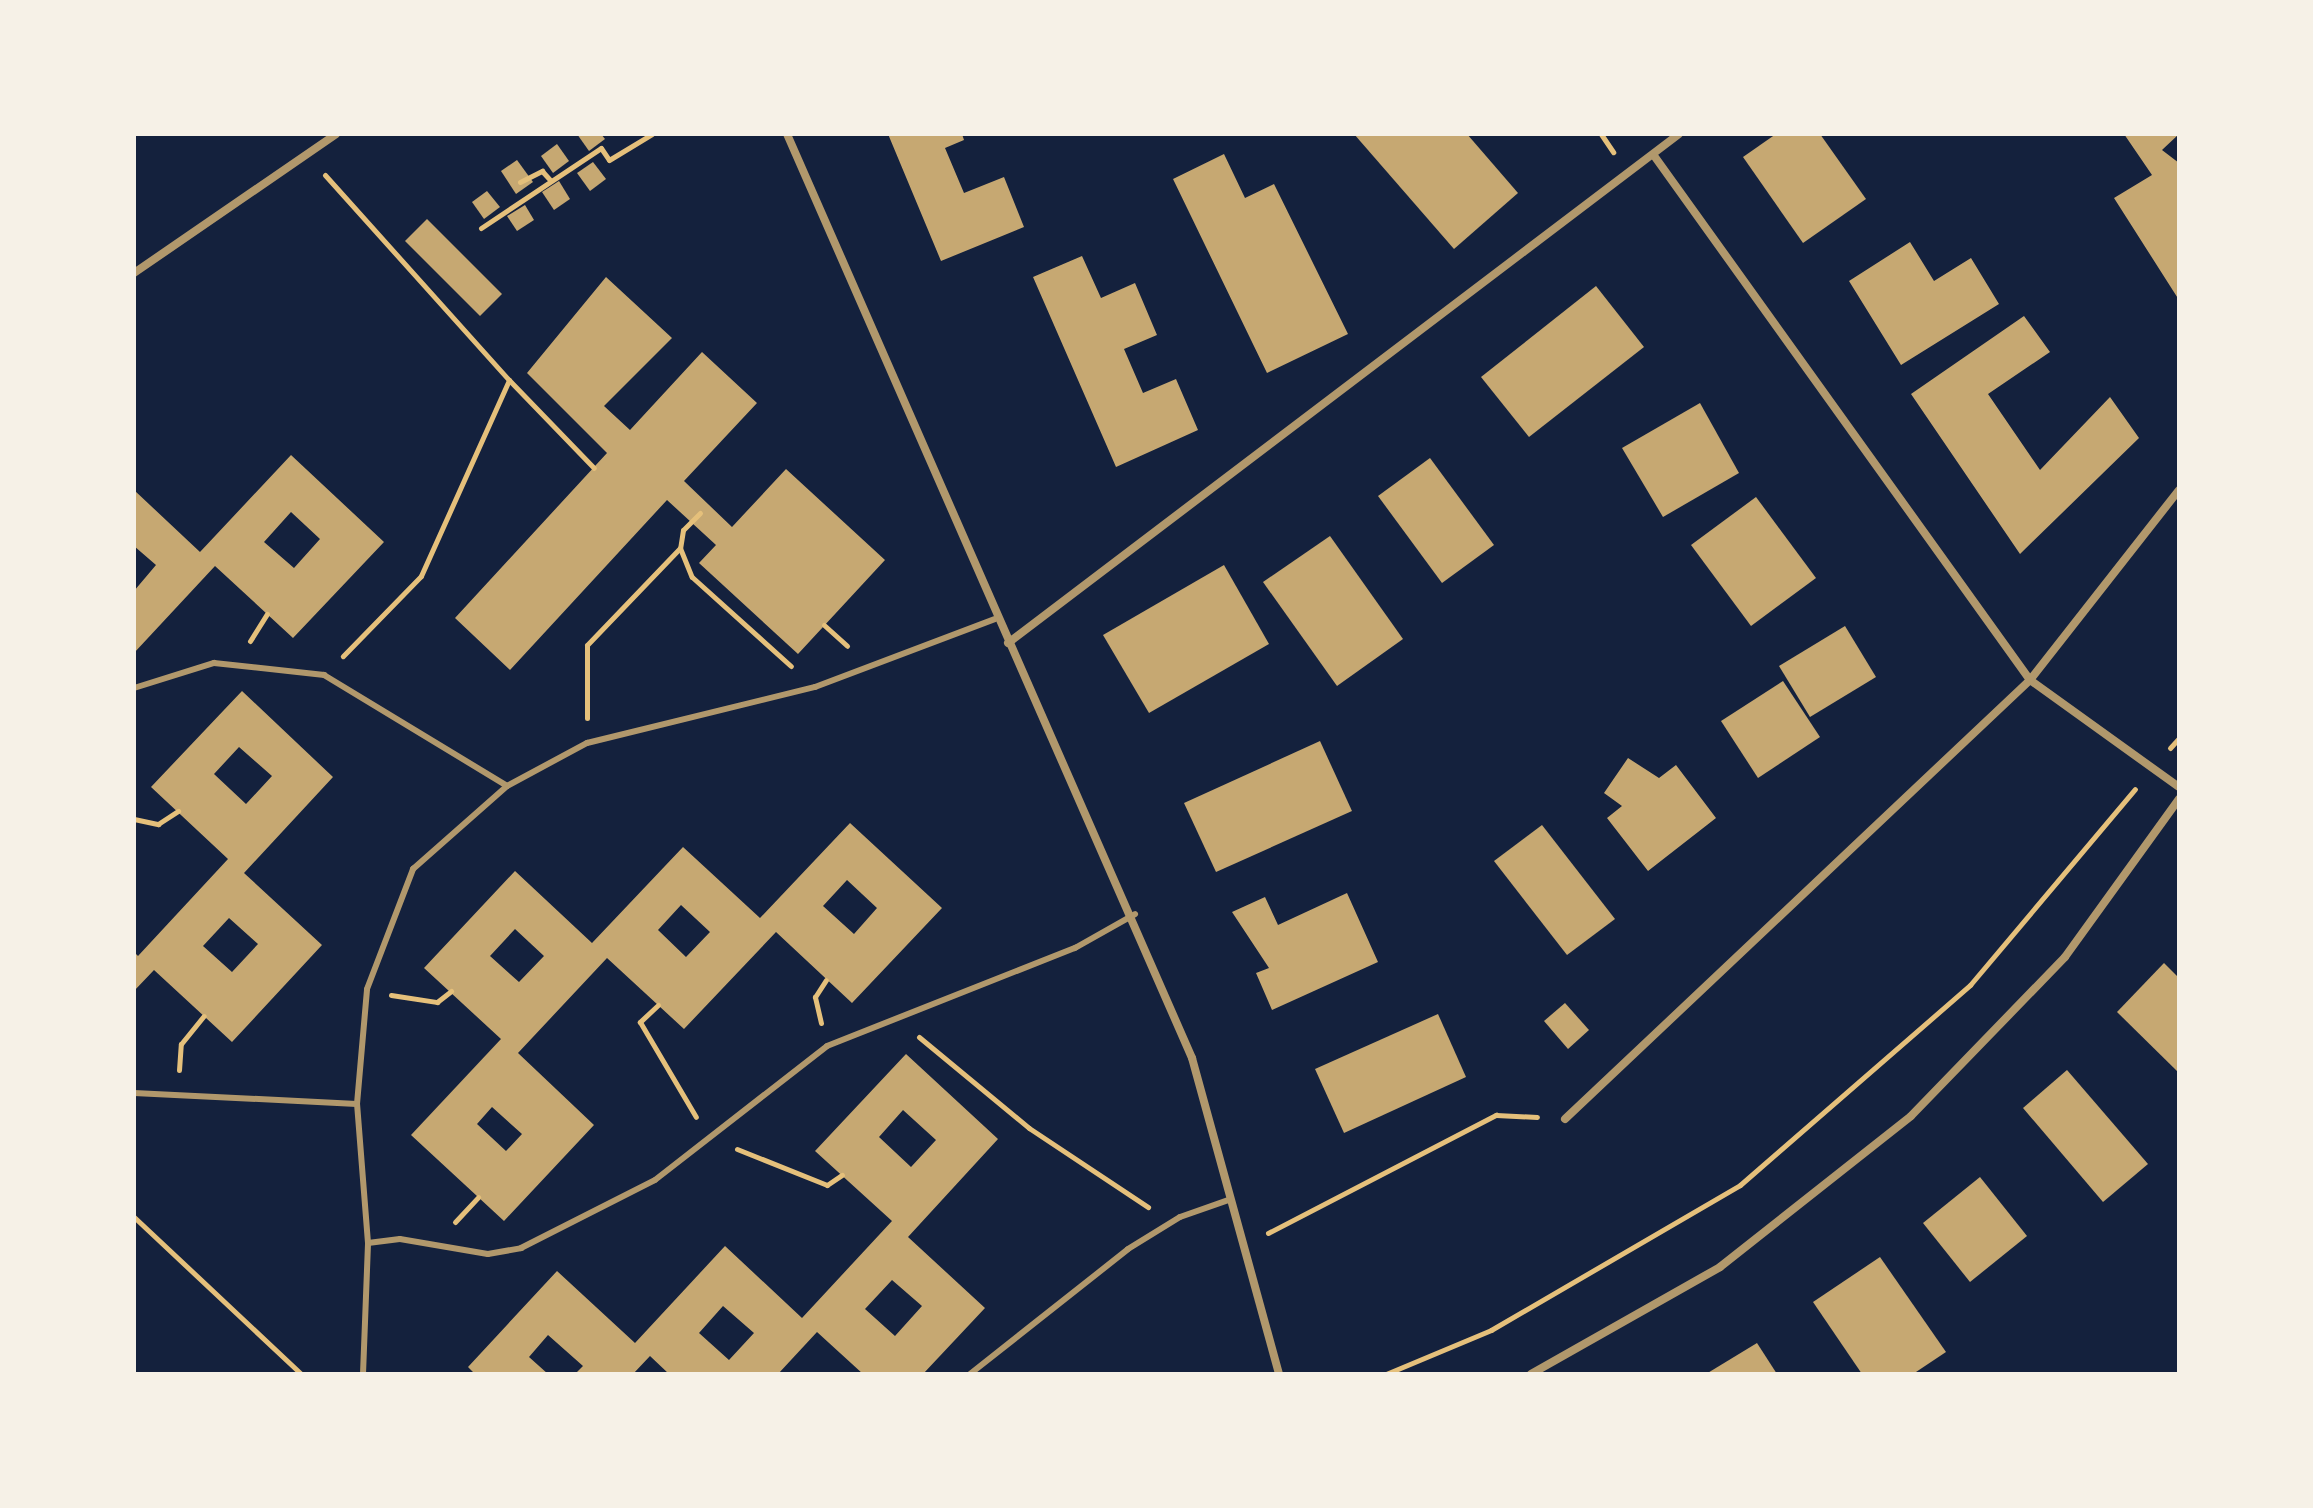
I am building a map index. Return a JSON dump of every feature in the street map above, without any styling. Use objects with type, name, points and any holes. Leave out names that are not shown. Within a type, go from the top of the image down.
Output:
[{"type":"street","points":[[134,273],[336,134]]},
{"type":"street","points":[[787,134],[995,619],[1135,914],[1192,1058],[1279,1374]]},
{"type":"street","points":[[1008,643],[1655,157],[1679,134]]},
{"type":"street","points":[[1655,157],[2030,680],[2149,771],[2179,787]]},
{"type":"street","points":[[1565,1119],[2030,680],[2179,490]]},
{"type":"street","points":[[1531,1374],[1720,1267],[1911,1116],[2065,957],[2179,799]]},
{"type":"lane","points":[[363,1374],[368,1243],[357,1104],[367,989],[413,869],[507,786],[587,743],[815,687],[995,619]]},
{"type":"lane","points":[[134,688],[244,661],[324,675],[507,786]]},
{"type":"lane","points":[[368,1243],[400,1239],[488,1254],[521,1248],[655,1180],[827,1046],[883,1018],[1075,948],[1135,914]]},
{"type":"lane","points":[[134,1093],[177,1091],[357,1104]]},
{"type":"lane","points":[[970,1374],[1169,1224],[1231,1199]]},
{"type":"path","points":[[481,228],[601,148],[609,160],[652,134]]},
{"type":"path","points":[[307,152],[509,380],[594,468]]},
{"type":"path","points":[[520,182],[542,171],[550,180]]},
{"type":"path","points":[[324,675],[421,576],[509,380]]},
{"type":"path","points":[[700,513],[683,530],[680,548],[692,577],[815,687]]},
{"type":"path","points":[[587,743],[587,645],[680,548]]},
{"type":"path","points":[[244,661],[267,614]]},
{"type":"path","points":[[1386,1374],[1491,1330],[1740,1185],[1970,985],[2149,771]]},
{"type":"path","points":[[134,819],[158,824],[178,811]]},
{"type":"path","points":[[826,980],[815,997],[827,1046]]},
{"type":"path","points":[[367,989],[437,1002],[451,991]]},
{"type":"path","points":[[177,1091],[181,1044],[204,1016]]},
{"type":"path","points":[[883,1018],[913,1031],[1029,1128],[1169,1224]]},
{"type":"path","points":[[1242,1246],[1496,1115],[1565,1119]]},
{"type":"path","points":[[134,1217],[301,1374]]},
{"type":"building","points":[[577,134],[601,134],[605,139],[589,151]]},
{"type":"building","points":[[888,134],[962,134],[964,140],[945,148],[964,193],[1004,177],[1024,227],[941,261]]},
{"type":"building","points":[[1354,134],[1467,134],[1518,193],[1454,249]]},
{"type":"building","points":[[1776,134],[1820,134],[1866,199],[1803,243],[1743,157]]},
{"type":"building","points":[[2124,134],[2179,134],[2162,150],[2179,163],[2179,300],[2114,198],[2152,175]]},
{"type":"building","points":[[557,144],[569,161],[553,173],[541,156]]},
{"type":"building","points":[[1224,154],[1245,198],[1274,184],[1348,334],[1267,373],[1173,179]]},
{"type":"building","points":[[517,160],[533,182],[516,194],[501,171]]},
{"type":"building","points":[[593,162],[606,179],[590,191],[577,173]]},
{"type":"building","points":[[559,181],[570,199],[554,210],[542,192]]},
{"type":"building","points":[[487,191],[500,207],[484,219],[472,202]]},
{"type":"building","points":[[525,205],[534,220],[517,231],[507,216]]},
{"type":"building","points":[[427,219],[502,294],[480,316],[405,241]]},
{"type":"building","points":[[1910,242],[1934,281],[1971,258],[1999,304],[1901,365],[1849,281]]},
{"type":"building","points":[[1082,256],[1101,298],[1135,283],[1157,335],[1124,349],[1143,393],[1176,379],[1198,430],[1116,467],[1033,277]]},
{"type":"building","points":[[606,277],[672,338],[604,406],[630,430],[702,352],[757,403],[684,481],[732,527],[786,469],[885,560],[798,654],[699,563],[716,545],[667,500],[510,670],[455,618],[607,453],[527,373]]},
{"type":"building","points":[[1596,286],[1644,347],[1529,437],[1481,377]]},
{"type":"building","points":[[2024,316],[2050,352],[1988,394],[2040,470],[2110,397],[2139,438],[2020,554],[1911,394]]},
{"type":"building","points":[[1700,403],[1739,473],[1663,517],[1622,448]]},
{"type":"building","points":[[291,455],[384,542],[293,638],[215,566],[134,653],[134,591],[156,565],[134,546],[134,490],[200,552]],"holes":[[[291,512],[320,539],[294,568],[264,542]]]},
{"type":"building","points":[[1430,458],[1494,545],[1442,583],[1378,496]]},
{"type":"building","points":[[1756,497],[1816,578],[1751,626],[1691,545]]},
{"type":"building","points":[[1330,536],[1403,639],[1337,686],[1263,582]]},
{"type":"building","points":[[1224,565],[1269,644],[1149,713],[1103,635]]},
{"type":"building","points":[[1845,626],[1876,677],[1810,717],[1779,666]]},
{"type":"building","points":[[1783,681],[1820,737],[1758,778],[1721,721]]},
{"type":"building","points":[[242,691],[333,777],[244,873],[322,945],[232,1042],[154,970],[134,991],[134,952],[138,956],[228,859],[151,787]],"holes":[[[239,747],[272,776],[246,804],[214,774]],[[229,918],[258,944],[232,972],[203,946]]]},
{"type":"building","points":[[1320,741],[1352,811],[1216,872],[1184,803]]},
{"type":"building","points":[[1628,758],[1659,778],[1676,765],[1716,818],[1648,871],[1607,818],[1622,806],[1604,793]]},
{"type":"building","points":[[850,823],[942,908],[852,1003],[776,932],[684,1029],[607,958],[518,1053],[594,1125],[504,1221],[411,1135],[501,1039],[424,968],[515,871],[592,943],[683,847],[760,918]],"holes":[[[847,880],[877,908],[854,934],[823,906]],[[681,905],[710,932],[686,957],[658,930]],[[515,929],[544,956],[519,982],[490,956]],[[492,1107],[522,1134],[506,1151],[477,1124]]]},
{"type":"building","points":[[1542,825],[1615,919],[1567,955],[1494,861]]},
{"type":"building","points":[[1347,893],[1378,962],[1272,1010],[1256,973],[1269,968],[1232,912],[1265,897],[1278,925]]},
{"type":"building","points":[[2164,963],[2179,978],[2179,1073],[2117,1012]]},
{"type":"building","points":[[1565,1003],[1589,1030],[1568,1049],[1544,1021]]},
{"type":"building","points":[[1438,1014],[1466,1077],[1344,1133],[1315,1069]]},
{"type":"building","points":[[906,1054],[998,1139],[908,1237],[985,1308],[923,1374],[863,1374],[817,1332],[778,1374],[669,1374],[650,1356],[633,1374],[575,1374],[583,1366],[548,1335],[529,1357],[548,1374],[475,1374],[468,1367],[557,1271],[635,1343],[725,1246],[802,1318],[892,1221],[815,1151]],"holes":[[[903,1110],[936,1140],[911,1167],[879,1137]],[[892,1280],[922,1306],[895,1336],[865,1309]],[[723,1306],[754,1333],[729,1360],[699,1333]]]},
{"type":"building","points":[[2067,1070],[2148,1164],[2103,1202],[2023,1108]]},
{"type":"building","points":[[1980,1177],[2027,1236],[1970,1282],[1923,1223]]},
{"type":"building","points":[[1880,1257],[1946,1352],[1913,1374],[1862,1374],[1813,1302]]},
{"type":"building","points":[[1757,1343],[1777,1374],[1706,1374]]}]
